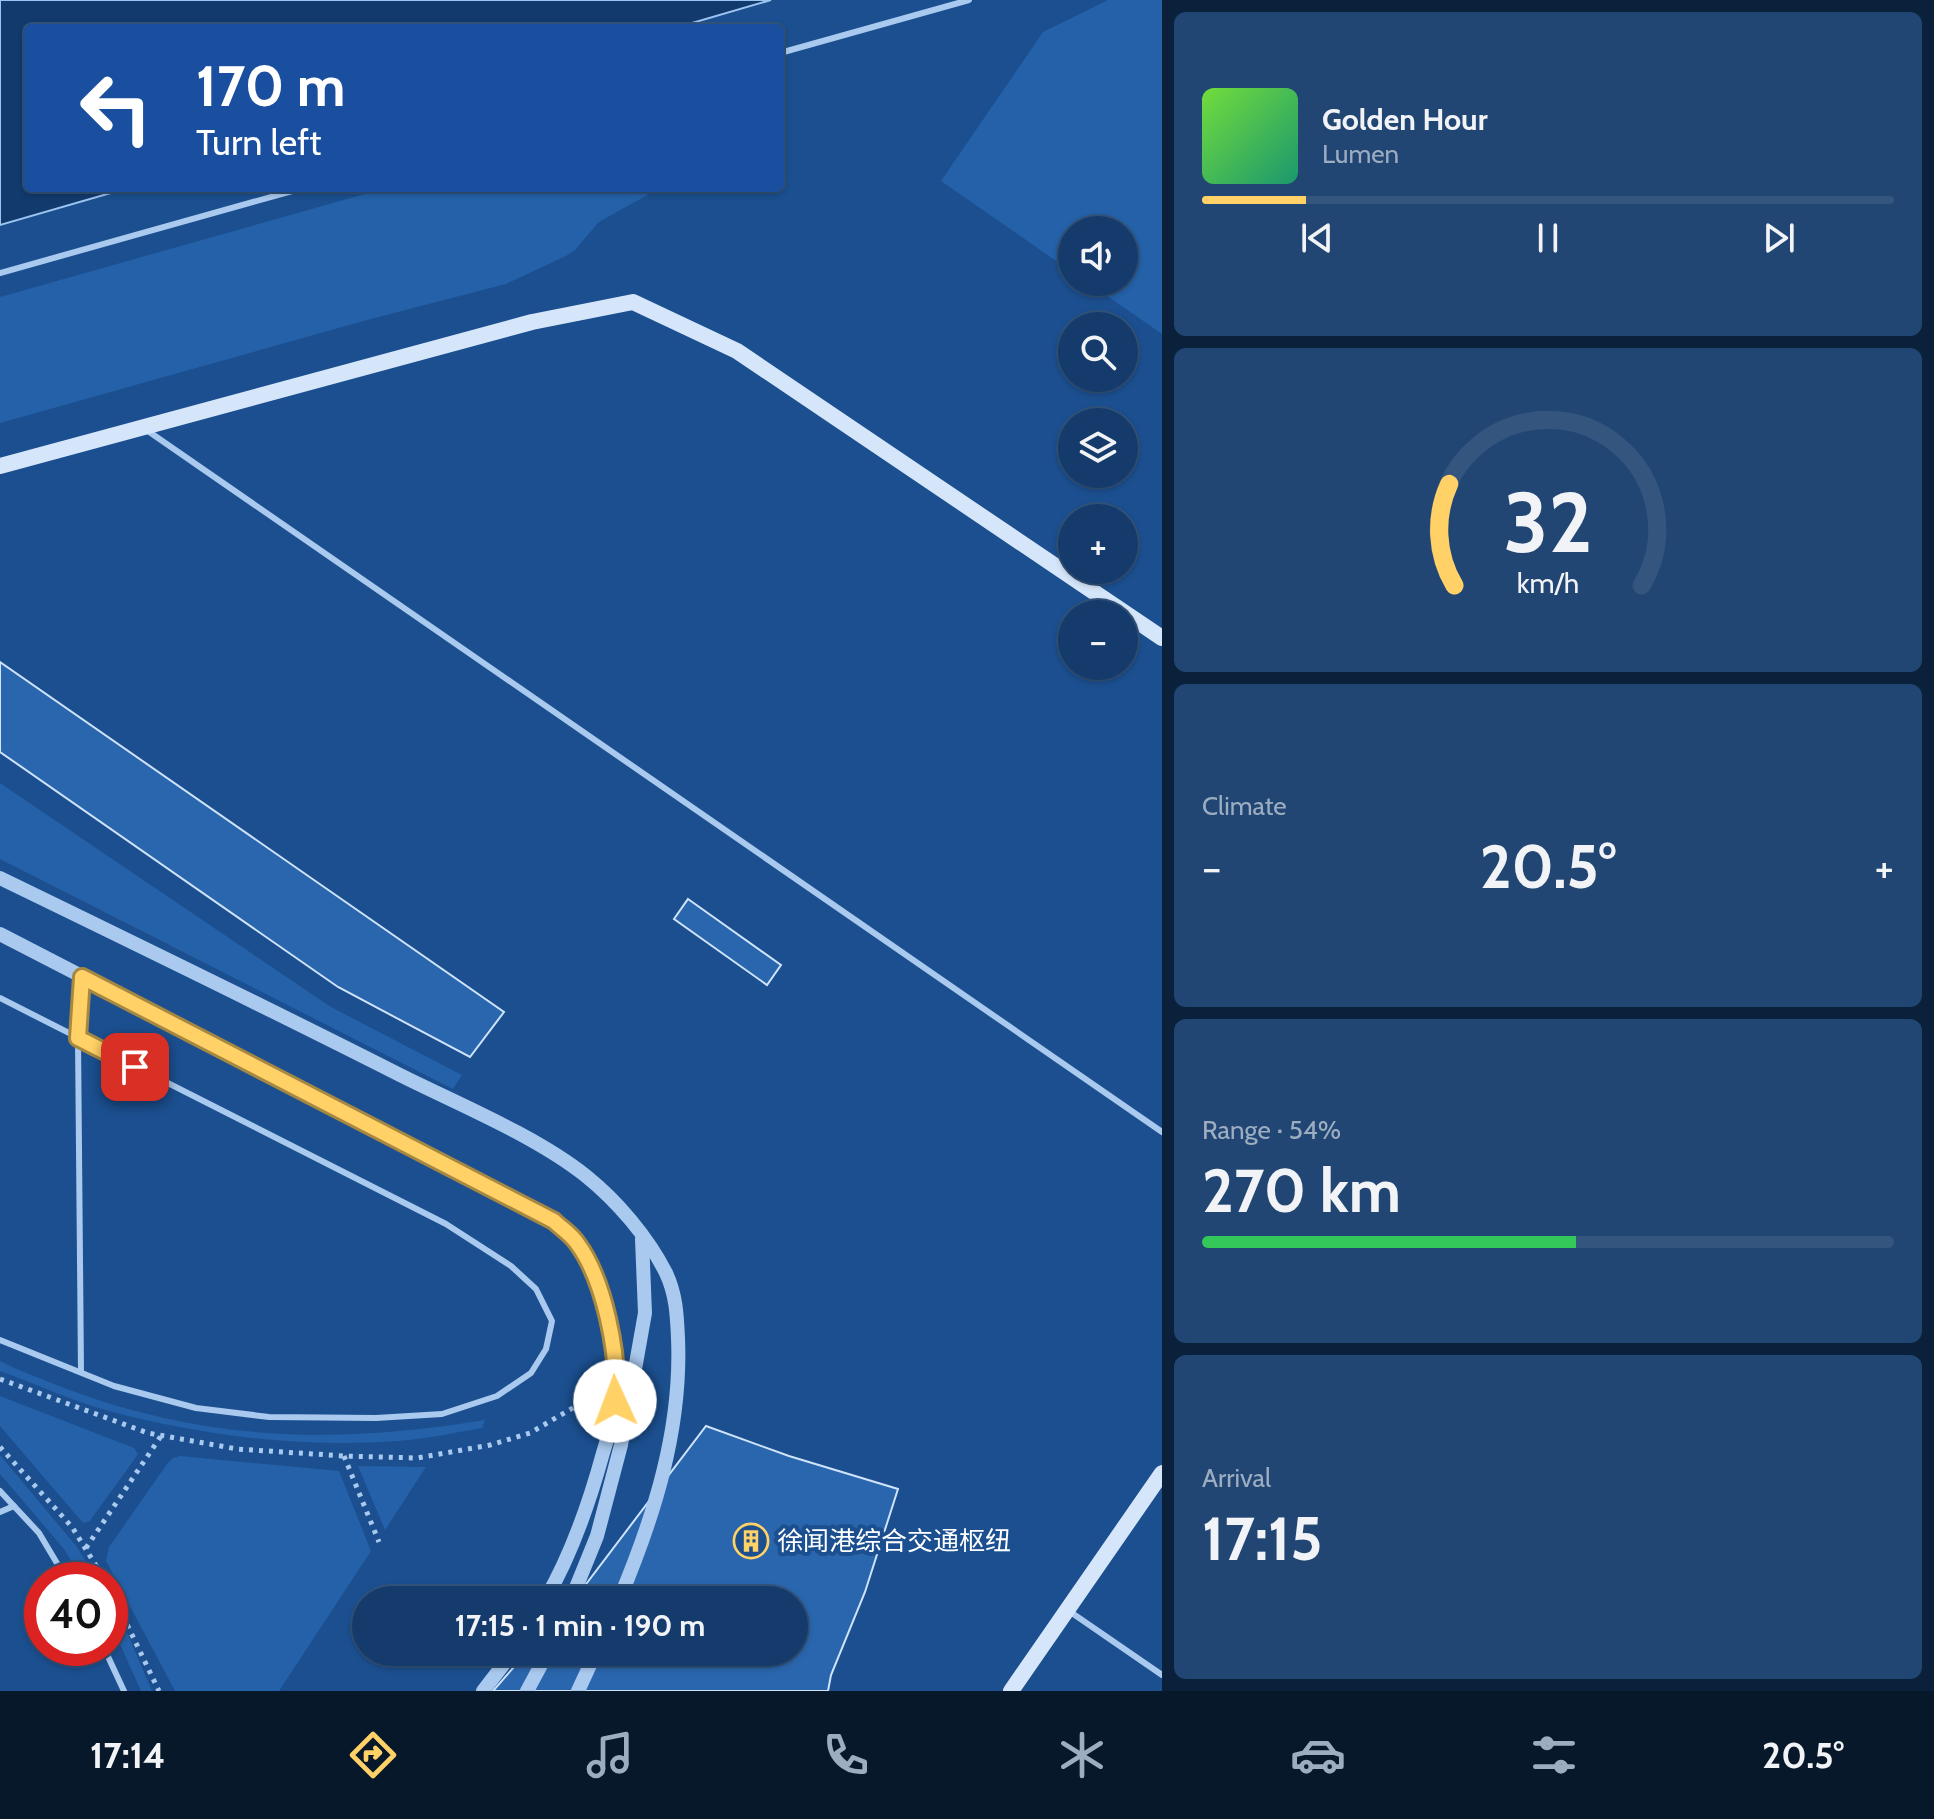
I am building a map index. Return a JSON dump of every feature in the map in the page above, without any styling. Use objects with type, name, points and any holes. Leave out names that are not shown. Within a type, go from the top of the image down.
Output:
[{"type":"main road","points":[[0,466],[532,322],[633,302],[737,351],[1162,638]]},
{"type":"main road","points":[[1011,1691],[1162,1473]]},
{"type":"street","points":[[0,878],[538,1145],[584,1174],[604,1192],[642,1237],[666,1273],[676,1302],[679,1356],[677,1398],[665,1467],[652,1516],[624,1586]]},
{"type":"street","points":[[0,934],[523,1204],[554,1221],[577,1242],[600,1284],[617,1383],[613,1420],[588,1506],[554,1586]]},
{"type":"street","points":[[577,1586],[597,1536],[630,1400],[645,1313],[642,1237]]},
{"type":"street","points":[[483,1691],[502,1666]]},
{"type":"street","points":[[527,1691],[540,1666]]},
{"type":"street","points":[[578,1691],[590,1666]]},
{"type":"lane","points":[[784,52],[969,0]]},
{"type":"lane","points":[[0,273],[289,192]]},
{"type":"lane","points":[[143,428],[1162,1132]]},
{"type":"lane","points":[[81,1372],[78,1038],[82,977]]},
{"type":"lane","points":[[0,998],[446,1224],[511,1266],[536,1289],[552,1321],[546,1349],[531,1373],[497,1396],[442,1414],[376,1418],[269,1417],[196,1408],[114,1386],[0,1340]]},
{"type":"lane","points":[[0,1491],[39,1533],[56,1562]]},
{"type":"lane","points":[[0,1512],[14,1506]]},
{"type":"lane","points":[[1068,1609],[1162,1675]]},
{"type":"lane","points":[[112,1666],[124,1691]]},
{"type":"path","points":[[86,1548],[161,1436]]},
{"type":"path","points":[[0,1447],[72,1527],[94,1562]]},
{"type":"path","points":[[344,1456],[379,1542]]},
{"type":"path","points":[[128,1626],[159,1691]]},
{"type":"shaded area","points":[[0,0],[771,0],[689,24],[24,24],[24,192],[114,192],[0,225]]},
{"type":"shaded area","points":[[1108,0],[1162,0],[1162,334],[1138,317],[1138,312],[1130,312],[1107,296],[1138,296],[1138,216],[1058,216],[1058,262],[941,181],[1043,32]]},
{"type":"shaded area","points":[[372,192],[653,192],[599,222],[566,256],[506,284],[0,423],[0,297]]},
{"type":"shaded area","points":[[0,783],[331,1007],[462,1075],[453,1089],[0,859]]},
{"type":"shaded area","points":[[0,1361],[119,1407],[171,1420],[223,1428],[326,1435],[431,1428],[485,1420],[482,1428],[398,1441],[325,1443],[252,1438],[180,1427],[95,1407],[0,1371]]},
{"type":"shaded area","points":[[0,1396],[134,1448],[138,1454],[89,1522],[83,1523],[0,1426]]},
{"type":"shaded area","points":[[0,1455],[86,1562],[72,1562],[0,1474]]},
{"type":"shaded area","points":[[180,1456],[339,1471],[371,1551],[279,1691],[175,1691],[128,1602],[128,1562],[106,1561],[109,1547],[173,1458]]},
{"type":"shaded area","points":[[358,1466],[426,1467],[385,1530]]},
{"type":"shaded area","points":[[128,1635],[152,1691],[141,1691],[128,1662]]},
{"type":"building","points":[[0,662],[504,1012],[470,1057],[338,987],[0,752]]},
{"type":"building","points":[[688,899],[781,965],[767,985],[674,919]]},
{"type":"building","name":"徐闻港综合交通枢纽","points":[[706,1426],[789,1456],[898,1489],[865,1592],[831,1675],[828,1691],[493,1691],[515,1666],[808,1666],[808,1586],[585,1586]]},
{"type":"place","name":"徐闻港综合交通枢纽","points":[[751,1541]]},
{"type":"route","points":[[135,1067],[78,1038],[82,977],[554,1221],[577,1242],[600,1284],[617,1383],[615,1401]]}]
